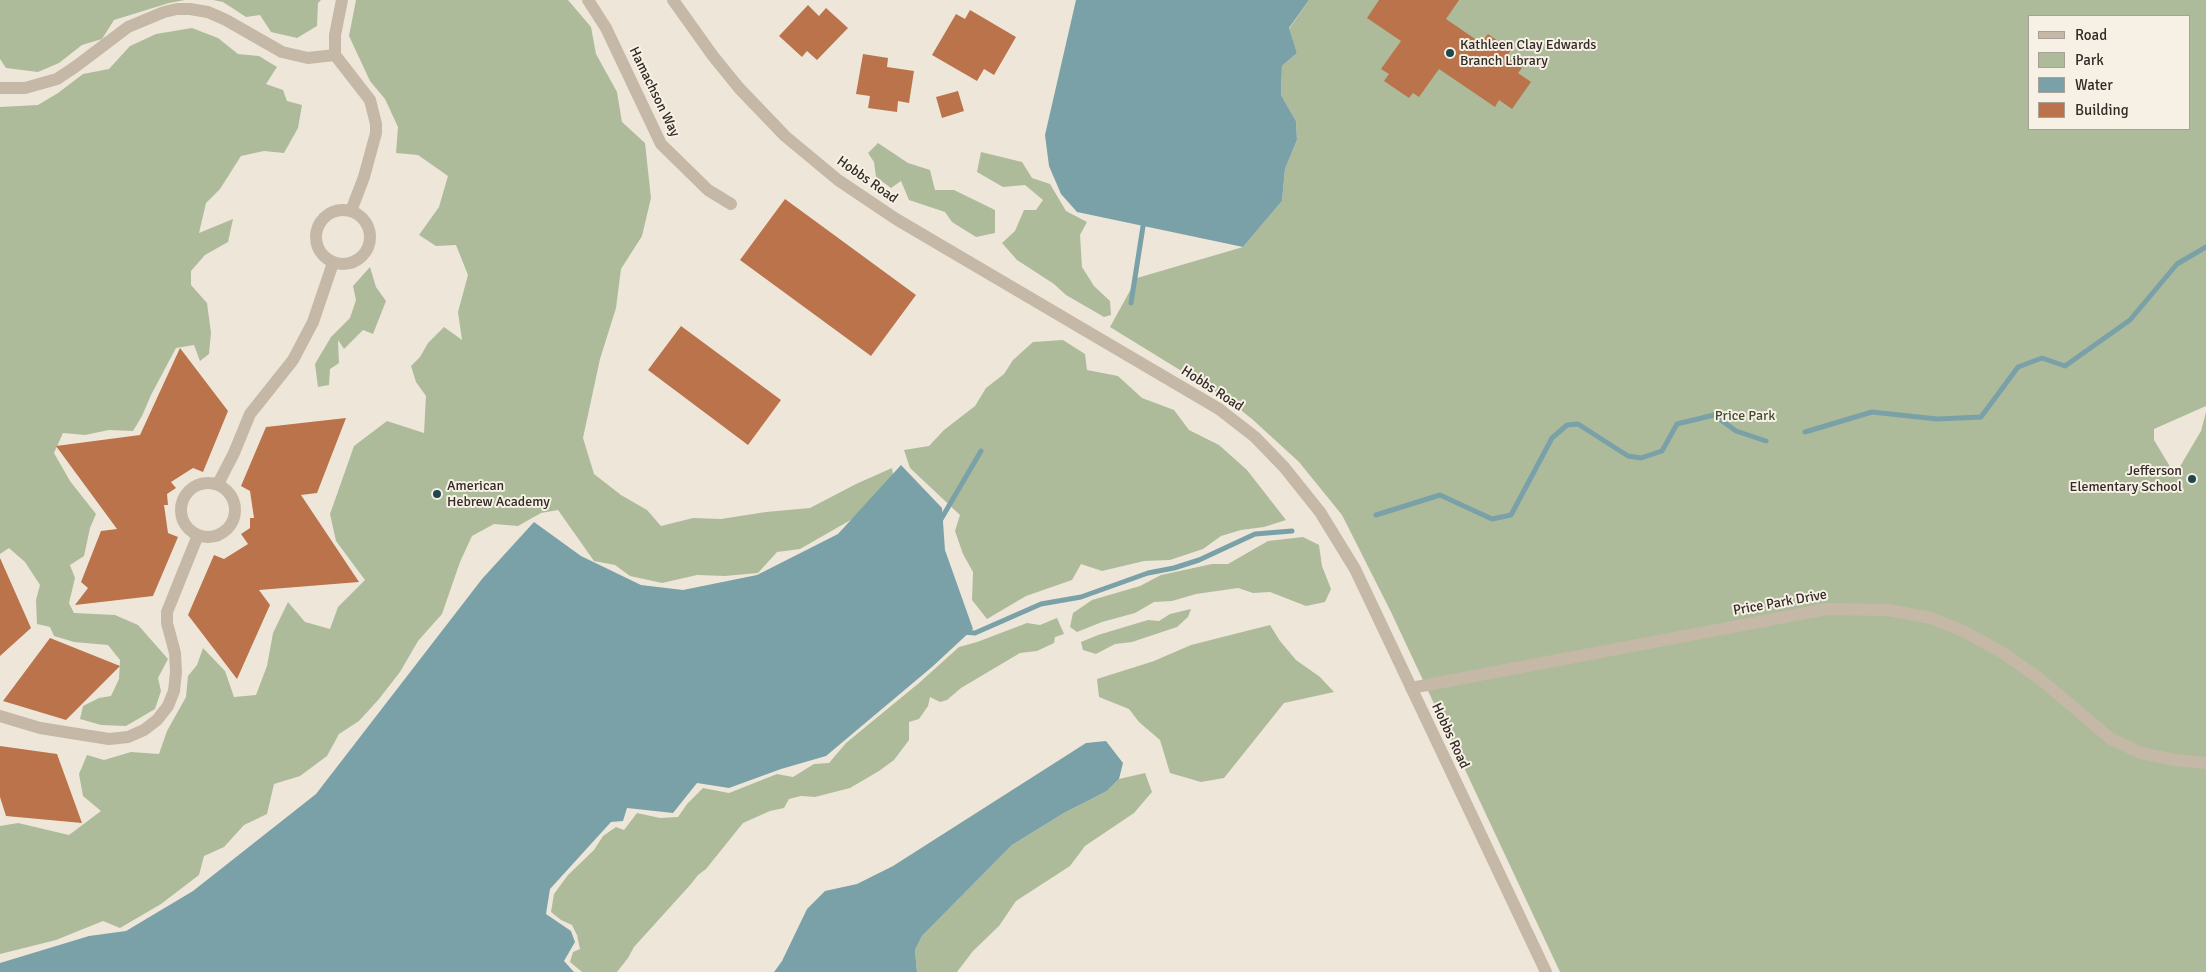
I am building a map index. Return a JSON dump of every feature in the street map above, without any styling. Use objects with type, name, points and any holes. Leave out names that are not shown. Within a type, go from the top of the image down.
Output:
[{"type":"street","points":[[342,0],[336,28],[335,56],[370,100],[376,124],[376,133],[364,177],[351,211]]},
{"type":"street","name":"Hamachson Way","points":[[588,0],[606,28],[661,144],[701,184],[731,204]]},
{"type":"street","name":"Hobbs Road","points":[[673,0],[713,56],[739,88],[785,136],[838,180],[896,219],[1219,409],[1255,437],[1298,483],[1341,545],[1546,972]]},
{"type":"street","points":[[0,88],[25,88],[57,79],[128,27],[164,12],[177,9],[208,12],[226,20],[282,52],[308,58],[335,56]]},
{"type":"street","points":[[336,211],[351,211],[361,216],[367,224],[370,242],[360,258],[352,263],[333,263],[320,252],[317,244],[318,227],[328,214],[336,211]]},
{"type":"street","points":[[218,484],[234,453],[250,414],[293,360],[313,322],[333,263]]},
{"type":"street","points":[[209,482],[218,484],[226,489],[235,503],[234,520],[223,533],[215,536],[198,535],[184,523],[181,514],[181,504],[191,488],[209,482]]},
{"type":"street","points":[[0,716],[40,728],[109,739],[128,737],[144,730],[157,720],[168,706],[174,691],[176,672],[175,652],[167,623],[167,612],[198,535]]},
{"type":"street","name":"Price Park Drive","points":[[1411,688],[1827,609],[1888,610],[1931,618],[1965,632],[2003,653],[2040,679],[2111,739],[2140,753],[2175,760],[2206,763]]},
{"type":"green space","points":[[0,0],[185,0],[114,20],[102,39],[82,45],[59,63],[38,72],[6,68],[0,59]]},
{"type":"green space","points":[[213,0],[321,0],[318,3],[317,26],[297,38],[271,32],[260,15],[246,17],[223,2]]},
{"type":"green space","points":[[356,0],[568,0],[591,27],[596,54],[617,92],[622,122],[645,143],[651,198],[642,236],[621,269],[616,308],[600,359],[583,438],[594,474],[621,495],[647,510],[661,526],[693,518],[721,519],[810,508],[892,468],[896,494],[800,549],[777,552],[758,573],[725,576],[697,575],[662,583],[630,576],[615,565],[594,561],[558,510],[541,513],[518,526],[494,524],[472,536],[460,562],[442,614],[418,641],[400,672],[379,699],[359,721],[339,734],[327,756],[300,776],[274,784],[267,814],[244,825],[224,847],[204,856],[199,875],[161,904],[120,928],[103,921],[56,940],[0,954],[0,826],[18,823],[69,835],[101,811],[83,796],[79,774],[87,755],[104,760],[131,752],[159,754],[167,731],[186,697],[188,676],[197,665],[203,648],[225,671],[234,697],[256,695],[267,666],[273,633],[288,602],[305,622],[330,629],[338,607],[365,580],[336,541],[330,514],[354,446],[387,421],[424,433],[426,396],[416,382],[411,366],[420,357],[428,343],[444,327],[462,340],[458,312],[468,275],[456,245],[436,246],[419,235],[439,207],[448,176],[418,155],[396,153],[398,127],[385,99],[370,81],[349,36]]},
{"type":"green space","name":"Price Park","points":[[1309,0],[2206,0],[2206,406],[2154,429],[2154,440],[2175,475],[2201,431],[2206,412],[2206,972],[1560,972],[1391,612],[1342,515],[1299,462],[1252,419],[1227,399],[1110,327],[1137,278],[1243,247],[1282,201],[1285,169],[1297,140],[1296,121],[1281,95],[1282,66],[1297,53],[1289,29]]},
{"type":"green space","points":[[192,28],[218,38],[238,54],[259,56],[277,67],[266,84],[283,90],[287,101],[302,105],[298,128],[284,153],[264,151],[241,156],[220,189],[206,203],[199,233],[233,219],[228,242],[205,255],[191,271],[191,285],[207,303],[211,333],[209,354],[200,361],[194,345],[176,348],[133,431],[109,430],[85,435],[63,433],[54,453],[70,481],[96,514],[90,528],[84,556],[70,565],[75,578],[69,603],[74,613],[115,615],[138,625],[168,659],[158,678],[161,691],[155,709],[126,726],[101,725],[80,719],[83,706],[99,698],[111,696],[119,679],[120,660],[108,645],[74,642],[54,636],[50,627],[37,624],[36,600],[40,585],[25,562],[9,548],[0,554],[0,107],[38,105],[83,74],[109,69],[130,46],[156,34]]},
{"type":"green space","points":[[878,143],[908,163],[930,170],[935,190],[954,190],[995,210],[995,233],[976,237],[952,222],[945,212],[909,200],[901,181],[891,188],[876,177],[874,162],[868,153]]},
{"type":"green space","points":[[981,152],[1022,162],[1032,178],[1050,184],[1066,211],[1087,222],[1080,235],[1082,267],[1094,286],[1110,301],[1111,315],[1104,317],[1066,295],[1054,284],[1017,260],[1002,243],[1015,231],[1024,210],[1036,210],[1043,200],[1025,185],[1003,187],[977,172]]},
{"type":"green space","points":[[370,267],[376,287],[386,301],[373,334],[363,330],[344,349],[338,340],[339,363],[330,369],[329,385],[318,387],[315,364],[331,337],[350,318],[356,300],[353,286]]},
{"type":"green space","points":[[1063,340],[1085,354],[1087,370],[1118,376],[1142,398],[1174,410],[1189,430],[1219,445],[1247,470],[1286,520],[1264,527],[1241,530],[1221,536],[1203,549],[1170,560],[1144,561],[1102,571],[1081,564],[1072,580],[1026,596],[987,619],[972,600],[973,572],[963,554],[955,531],[960,515],[910,468],[904,450],[929,446],[944,430],[975,406],[986,388],[1004,374],[1013,360],[1033,342]]},
{"type":"green space","points":[[1303,537],[1319,545],[1322,566],[1331,589],[1325,602],[1306,606],[1270,592],[1253,593],[1238,588],[1196,594],[1172,601],[1154,602],[1135,613],[1102,622],[1077,632],[1070,627],[1073,613],[1092,600],[1140,586],[1161,575],[1212,564],[1228,564],[1268,541]]},
{"type":"green space","points":[[1191,609],[1188,617],[1177,627],[1132,642],[1115,644],[1096,654],[1083,650],[1081,642],[1098,635],[1148,620],[1159,621],[1170,614]]},
{"type":"green space","points":[[1057,618],[1064,634],[1055,637],[1054,643],[1037,651],[1020,653],[961,688],[947,700],[940,702],[930,697],[928,706],[919,719],[909,722],[909,740],[894,760],[879,771],[850,788],[815,797],[801,796],[789,799],[784,808],[770,811],[743,823],[706,869],[698,875],[634,947],[617,972],[582,972],[570,962],[573,952],[580,949],[577,935],[572,925],[561,920],[551,912],[554,894],[568,875],[594,850],[603,836],[616,827],[624,830],[637,813],[660,818],[678,817],[687,804],[703,788],[729,793],[777,774],[793,777],[814,764],[829,763],[846,743],[919,683],[959,647],[1027,623],[1040,625]]},
{"type":"green space","points":[[1270,625],[1280,641],[1296,660],[1320,677],[1334,692],[1284,703],[1224,778],[1201,782],[1170,773],[1160,740],[1139,722],[1129,709],[1099,697],[1097,679],[1154,661],[1191,645]]},
{"type":"green space","points":[[1145,773],[1152,792],[1134,813],[1085,846],[1070,866],[1016,901],[999,926],[973,951],[957,972],[917,972],[915,950],[922,936],[1012,845],[1064,813],[1107,791],[1119,779]]},
{"type":"water","points":[[1076,0],[1309,0],[1289,28],[1297,53],[1282,66],[1281,95],[1296,121],[1297,140],[1285,169],[1282,201],[1243,247],[1077,212],[1061,194],[1049,166],[1045,135]]},
{"type":"water","points":[[901,465],[942,508],[945,550],[973,629],[932,667],[826,756],[781,769],[729,788],[697,783],[673,813],[627,808],[623,821],[611,822],[550,889],[546,914],[571,931],[575,942],[564,961],[574,972],[0,972],[0,963],[89,936],[126,931],[193,891],[316,794],[482,579],[534,522],[581,556],[641,585],[683,590],[757,575],[838,534]]},
{"type":"water","points":[[1106,741],[1123,763],[1119,779],[1107,791],[1064,813],[1012,845],[922,936],[915,950],[917,972],[774,972],[782,961],[807,909],[825,891],[857,884],[893,866],[1086,743]]},
{"type":"building","name":"Kathleen Clay Edwards Branch Library","points":[[1379,0],[1459,0],[1446,19],[1481,43],[1488,34],[1511,50],[1506,57],[1522,68],[1518,73],[1531,82],[1512,109],[1499,100],[1495,107],[1439,69],[1419,97],[1413,93],[1409,98],[1384,81],[1389,74],[1381,69],[1401,41],[1367,18]]},
{"type":"building","points":[[808,5],[819,16],[826,8],[848,28],[817,60],[807,51],[802,57],[779,36]]},
{"type":"building","points":[[970,10],[1016,37],[994,75],[984,69],[977,81],[932,55],[956,14],[965,19]]},
{"type":"building","points":[[863,54],[888,58],[887,67],[914,71],[909,103],[898,101],[897,112],[868,108],[870,96],[856,94]]},
{"type":"building","points":[[958,91],[964,111],[942,118],[936,97]]},
{"type":"building","points":[[785,199],[916,295],[871,356],[740,260]]},
{"type":"building","points":[[681,326],[781,400],[748,445],[648,370]]},
{"type":"building","points":[[180,348],[228,411],[203,472],[193,468],[171,482],[176,488],[167,494],[168,505],[164,505],[168,533],[178,537],[153,596],[75,605],[88,588],[81,582],[101,531],[117,529],[56,446],[140,435]]},
{"type":"building","points":[[346,418],[317,493],[301,495],[359,582],[259,590],[270,605],[237,679],[188,615],[214,555],[224,559],[248,544],[241,534],[250,528],[250,518],[254,518],[250,491],[241,486],[266,427]]},
{"type":"building","points":[[0,558],[31,628],[0,656]]},
{"type":"building","points":[[50,638],[120,666],[66,720],[3,701]]},
{"type":"building","points":[[0,746],[57,754],[82,823],[6,816],[0,797]]},
{"type":"waterway","points":[[1131,303],[1144,220]]},
{"type":"waterway","points":[[1805,432],[1872,412],[1937,419],[1981,417],[2018,367],[2042,358],[2065,366],[2130,320],[2177,264],[2206,247]]},
{"type":"waterway","points":[[1376,515],[1440,495],[1492,519],[1511,515],[1552,438],[1567,425],[1578,424],[1628,456],[1641,458],[1662,451],[1677,424],[1714,415],[1736,431],[1766,441]]},
{"type":"waterway","points":[[940,521],[981,451]]},
{"type":"waterway","points":[[963,632],[975,633],[1041,604],[1081,597],[1148,573],[1174,568],[1199,560],[1255,534],[1292,531]]},
{"type":"place","name":"Kathleen Clay Edwards Branch Library","points":[[1450,53]]},
{"type":"place","name":"Jefferson Elementary School","points":[[2192,479]]},
{"type":"place","name":"American Hebrew Academy","points":[[437,494]]}]
